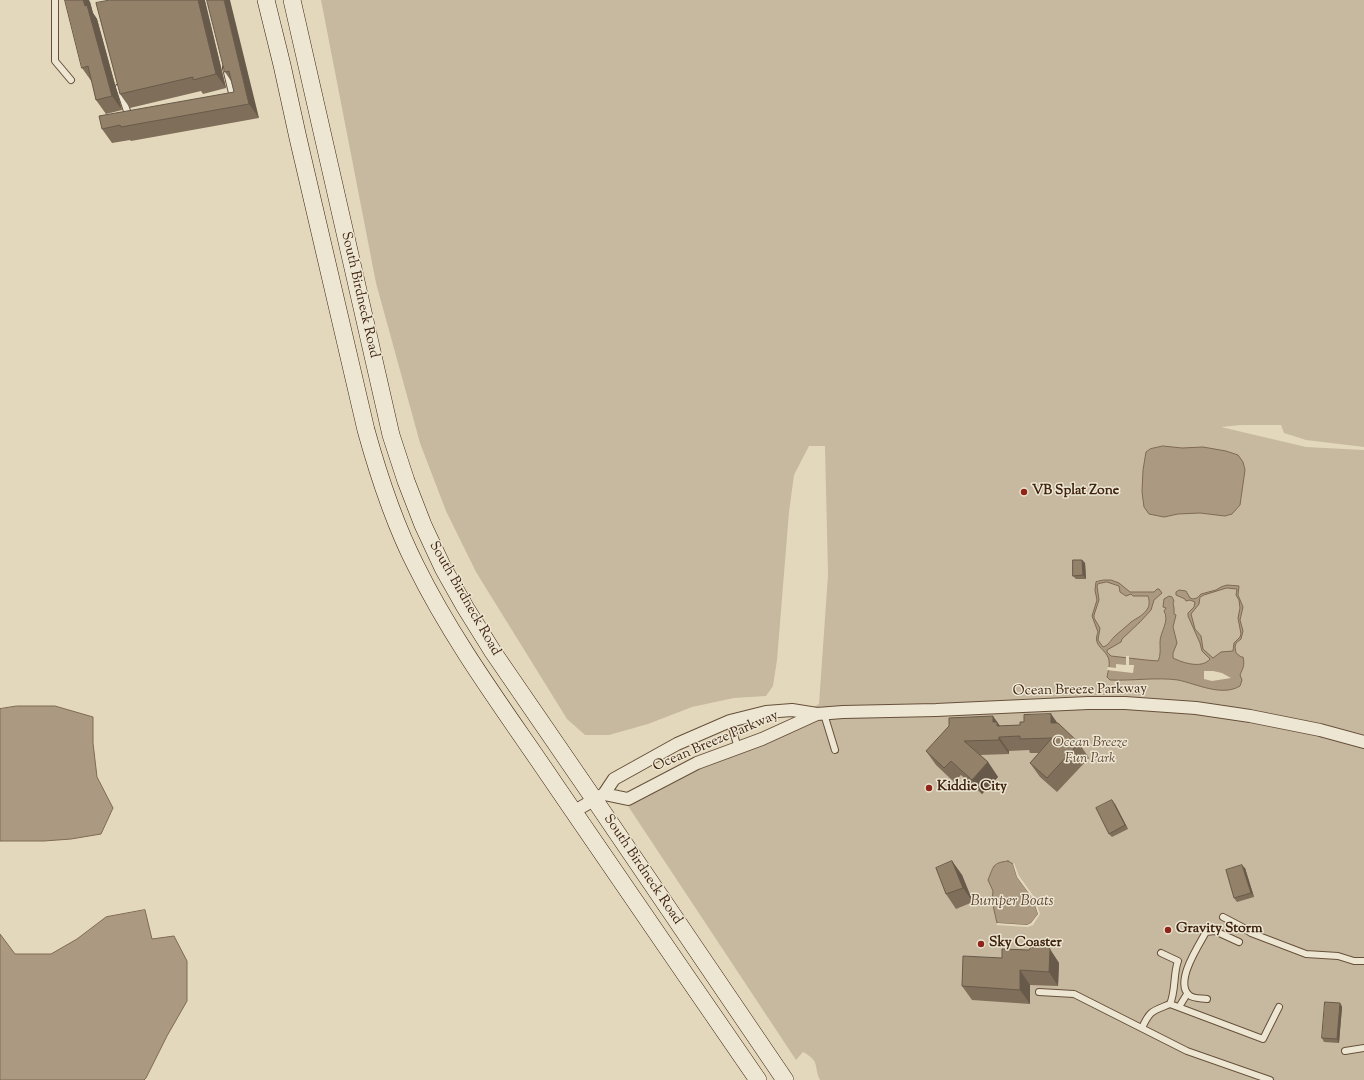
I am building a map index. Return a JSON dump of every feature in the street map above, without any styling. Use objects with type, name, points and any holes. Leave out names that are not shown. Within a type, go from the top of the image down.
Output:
[{"type":"main road","name":"South Birdneck Road","points":[[266,0],[366,430],[377,471],[395,519],[416,566],[451,630],[573,812],[758,1080]]},
{"type":"main road","name":"South Birdneck Road","points":[[292,0],[391,435],[408,488],[423,525],[443,568],[492,652],[599,797],[785,1080]]},
{"type":"street","name":"Ocean Breeze Parkway","points":[[573,812],[599,797],[614,778],[677,744],[730,722],[766,712],[792,710],[820,714],[1088,703],[1125,703],[1196,708],[1250,716],[1327,732],[1364,742]]},
{"type":"street","name":"Ocean Breeze Parkway","points":[[599,797],[628,799],[697,764],[762,739],[820,714]]},
{"type":"lane","points":[[55,0],[55,61],[71,80]]},
{"type":"lane","points":[[224,101],[230,100],[232,94],[225,65]]},
{"type":"lane","points":[[118,82],[128,114],[141,114]]},
{"type":"lane","points":[[820,714],[835,750]]},
{"type":"lane","points":[[730,722],[738,748]]},
{"type":"lane","points":[[1223,917],[1250,933],[1306,954],[1333,955],[1349,958],[1354,961],[1364,961]]},
{"type":"lane","points":[[1207,999],[1195,998],[1188,994],[1184,985],[1186,971],[1206,932],[1215,930],[1239,942]]},
{"type":"lane","points":[[1161,953],[1178,961],[1175,970],[1174,993],[1170,1004]]},
{"type":"lane","points":[[1039,992],[1074,994],[1187,1050],[1270,1080]]},
{"type":"lane","points":[[1179,1007],[1188,994]]},
{"type":"lane","points":[[1142,1028],[1153,1010],[1170,1004],[1263,1039],[1279,1007]]},
{"type":"lane","points":[[1345,1051],[1364,1048]]},
{"type":"green space","name":"Ocean Breeze Fun Park","points":[[321,0],[1364,0],[1364,447],[1306,440],[1284,433],[1281,425],[1241,425],[1221,427],[1306,447],[1364,450],[1364,1080],[820,1080],[816,1064],[809,1055],[803,1052],[796,1060],[628,806],[819,704],[828,575],[825,446],[809,446],[794,475],[789,512],[777,660],[773,686],[766,696],[734,698],[692,707],[648,724],[609,735],[585,735],[567,719],[476,572],[446,511],[420,443],[376,283]]},
{"type":"water","points":[[1163,446],[1182,448],[1203,447],[1226,451],[1238,455],[1243,462],[1245,470],[1240,505],[1232,514],[1225,516],[1200,513],[1178,514],[1164,517],[1149,514],[1144,507],[1142,492],[1146,452],[1150,449]]},
{"type":"water","points":[[1111,580],[1119,583],[1130,592],[1154,592],[1159,589],[1162,593],[1154,600],[1151,610],[1122,639],[1121,642],[1107,650],[1111,656],[1158,661],[1160,654],[1160,638],[1166,619],[1164,611],[1166,608],[1163,607],[1164,599],[1169,596],[1172,597],[1174,601],[1174,614],[1176,615],[1173,627],[1177,643],[1173,653],[1173,658],[1192,664],[1202,664],[1210,659],[1202,651],[1188,616],[1188,613],[1194,607],[1195,602],[1190,600],[1186,601],[1185,599],[1176,595],[1176,592],[1179,590],[1186,591],[1190,598],[1193,599],[1197,598],[1201,594],[1227,585],[1239,586],[1238,595],[1243,607],[1240,620],[1243,631],[1241,639],[1236,643],[1235,647],[1236,653],[1243,657],[1244,660],[1240,675],[1242,680],[1240,686],[1233,689],[1217,690],[1170,679],[1110,680],[1107,677],[1109,660],[1098,644],[1097,637],[1098,632],[1092,616],[1097,600],[1095,590],[1096,582]],"holes":[[[1107,582],[1119,586],[1120,592],[1126,596],[1131,594],[1133,596],[1148,596],[1149,603],[1148,608],[1144,613],[1131,622],[1103,647],[1098,640],[1100,628],[1094,618],[1094,615],[1099,600],[1097,586],[1098,584]],[[1227,588],[1237,589],[1236,595],[1239,600],[1240,608],[1238,618],[1241,634],[1234,643],[1233,651],[1221,652],[1213,658],[1203,649],[1201,636],[1195,629],[1191,614],[1199,604],[1200,597]]]},
{"type":"water","points":[[17,706],[55,706],[93,717],[93,743],[97,777],[113,808],[101,834],[71,839],[44,841],[0,841],[0,709]]},
{"type":"water","name":"Bumper Boats","points":[[1008,861],[1013,864],[1017,877],[1033,899],[1038,914],[1031,923],[1027,925],[997,923],[992,901],[993,891],[988,880],[996,864]]},
{"type":"water","points":[[145,910],[152,939],[174,936],[187,961],[187,1001],[167,1036],[146,1078],[144,1080],[0,1080],[0,934],[15,954],[51,954],[77,939],[106,917]]},
{"type":"pier","points":[[1126,656],[1129,656],[1129,665],[1134,665],[1133,673],[1107,670],[1108,667],[1116,668],[1116,664],[1126,665]]},
{"type":"pier","points":[[1204,671],[1222,673],[1231,678],[1212,681],[1204,679]]},
{"type":"pier","points":[[1014,863],[1019,876],[1035,898],[1040,914],[1033,925],[1028,927],[997,925],[997,923],[1027,925],[1031,923],[1038,914],[1033,899],[1017,877]]},
{"type":"building","points":[[65,0],[83,0],[85,6],[87,5],[112,96],[96,100],[88,66],[82,68]]},
{"type":"building","points":[[110,0],[198,0],[216,74],[193,80],[193,77],[120,94],[96,3]]},
{"type":"building","points":[[207,0],[224,0],[249,104],[121,127],[120,125],[102,129],[99,116],[234,92],[229,71],[225,72]]},
{"type":"building","points":[[1073,560],[1082,560],[1083,575],[1073,576]]},
{"type":"building","points":[[1051,714],[1051,723],[1058,723],[1079,743],[1047,778],[1030,763],[1052,738],[1020,739],[1020,736],[999,737],[999,740],[964,741],[988,762],[972,780],[951,761],[944,768],[926,751],[949,726],[949,718],[993,716],[993,722],[997,722],[997,726],[1020,725],[1020,722],[1024,722],[1024,715]]},
{"type":"building","points":[[1112,800],[1125,825],[1109,834],[1096,808]]},
{"type":"building","points":[[952,861],[963,888],[946,894],[936,868]]},
{"type":"building","points":[[1242,865],[1251,893],[1234,898],[1226,870]]},
{"type":"building","points":[[1036,942],[1045,943],[1050,949],[1049,972],[1020,970],[1020,990],[962,986],[963,956],[1002,958],[1002,949],[1029,950]]},
{"type":"building","points":[[1325,1002],[1340,1003],[1337,1039],[1322,1038]]},
{"type":"place","name":"VB Splat Zone","points":[[1024,492]]},
{"type":"place","name":"Kiddie City","points":[[929,788]]},
{"type":"place","name":"Gravity Storm","points":[[1168,930]]},
{"type":"place","name":"Sky Coaster","points":[[981,944]]}]
